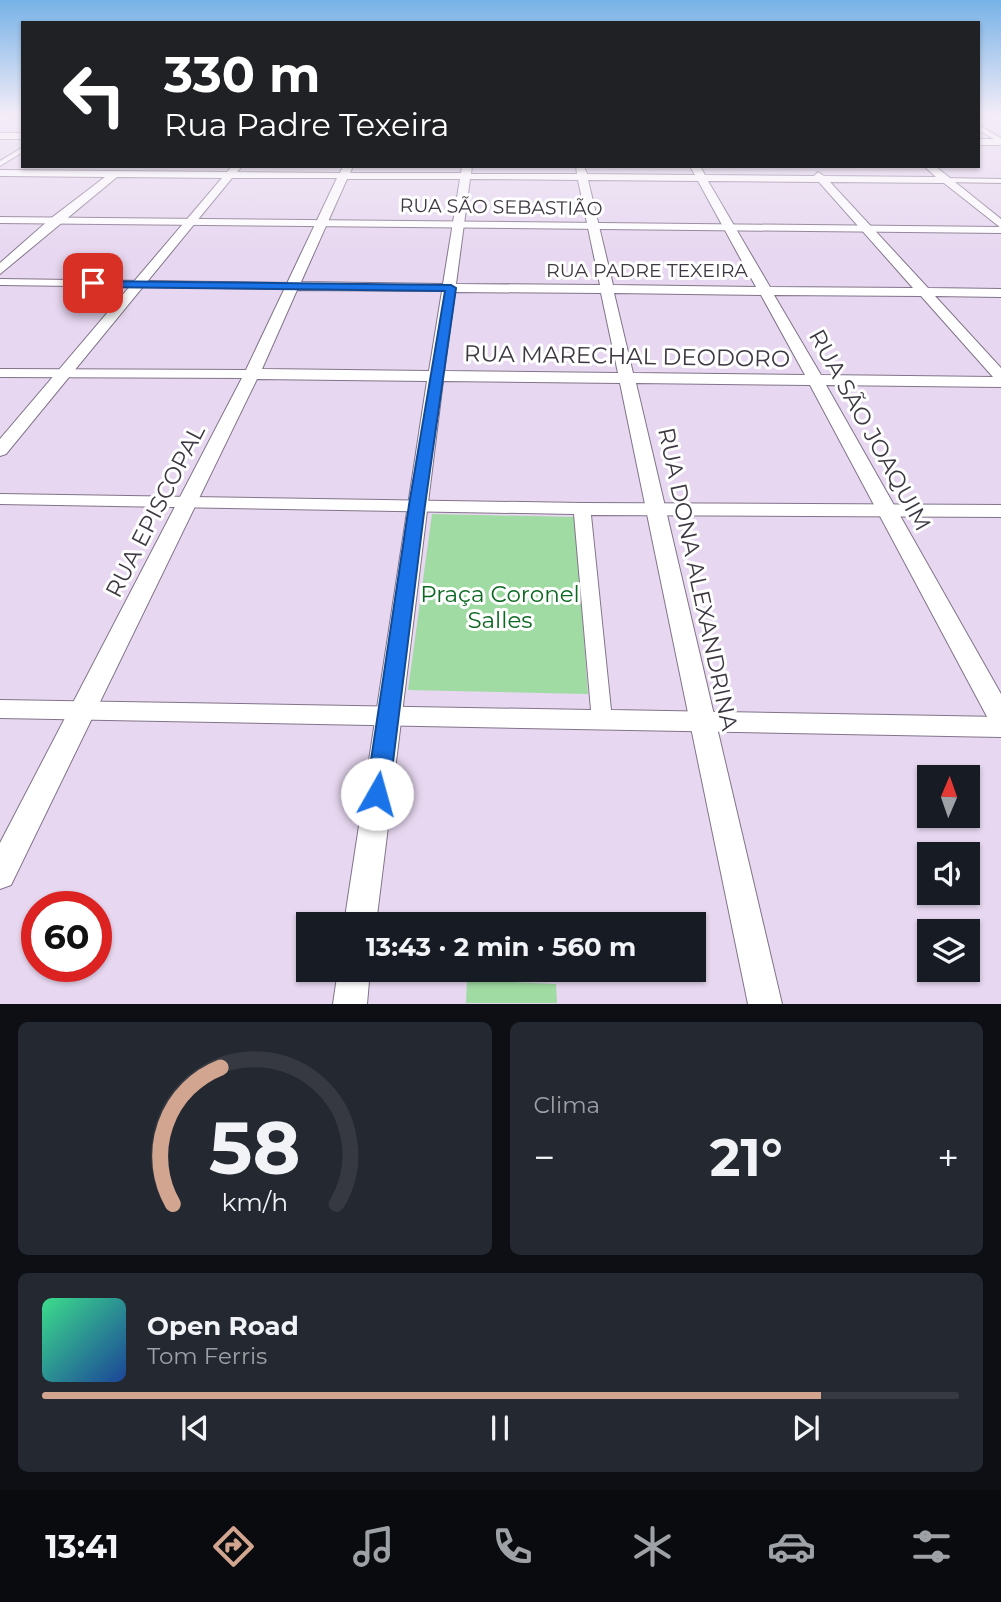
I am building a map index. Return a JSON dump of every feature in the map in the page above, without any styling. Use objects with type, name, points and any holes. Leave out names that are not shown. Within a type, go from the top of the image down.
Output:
[{"type":"main road","points":[[812,168],[1001,377]]},
{"type":"main road","points":[[931,168],[1001,227]]},
{"type":"main road","points":[[0,173],[120,170],[698,172],[822,179],[945,180]]},
{"type":"main road","points":[[0,270],[54,221],[120,170]]},
{"type":"main road","points":[[0,450],[234,170]]},
{"type":"main road","name":"RUA EPISCOPAL","points":[[0,874],[252,374],[346,170]]},
{"type":"main road","points":[[362,912],[466,172]]},
{"type":"main road","name":"RUA DONA ALEXANDRINA","points":[[581,172],[629,379],[655,510],[765,1003]]},
{"type":"main road","name":"RUA SÃO JOAQUIM","points":[[698,172],[817,380],[1001,718]]},
{"type":"main road","name":"RUA PADRE TEXEIRA","points":[[293,286],[1001,293]]},
{"type":"main road","name":"RUA MARECHAL DEODORO","points":[[252,374],[1001,382]]},
{"type":"main road","points":[[350,1003],[353,982]]},
{"type":"street","points":[[945,180],[1001,180]]},
{"type":"street","name":"RUA SÃO SEBASTIÃO","points":[[0,220],[867,229],[1001,227]]},
{"type":"street","points":[[0,282],[293,286]]},
{"type":"street","name":"RUA MARECHAL DEODORO","points":[[0,373],[252,374]]},
{"type":"street","points":[[0,499],[655,510],[1001,511]]},
{"type":"street","points":[[582,509],[602,720]]},
{"type":"street","points":[[0,709],[1001,727]]},
{"type":"green space","name":"Praça Coronel Salles","points":[[432,514],[575,517],[588,694],[408,690]]},
{"type":"green space","points":[[467,982],[556,984],[557,1003],[466,1003]]},
{"type":"route","points":[[93,283],[451,288],[417,505],[377,794]]}]
